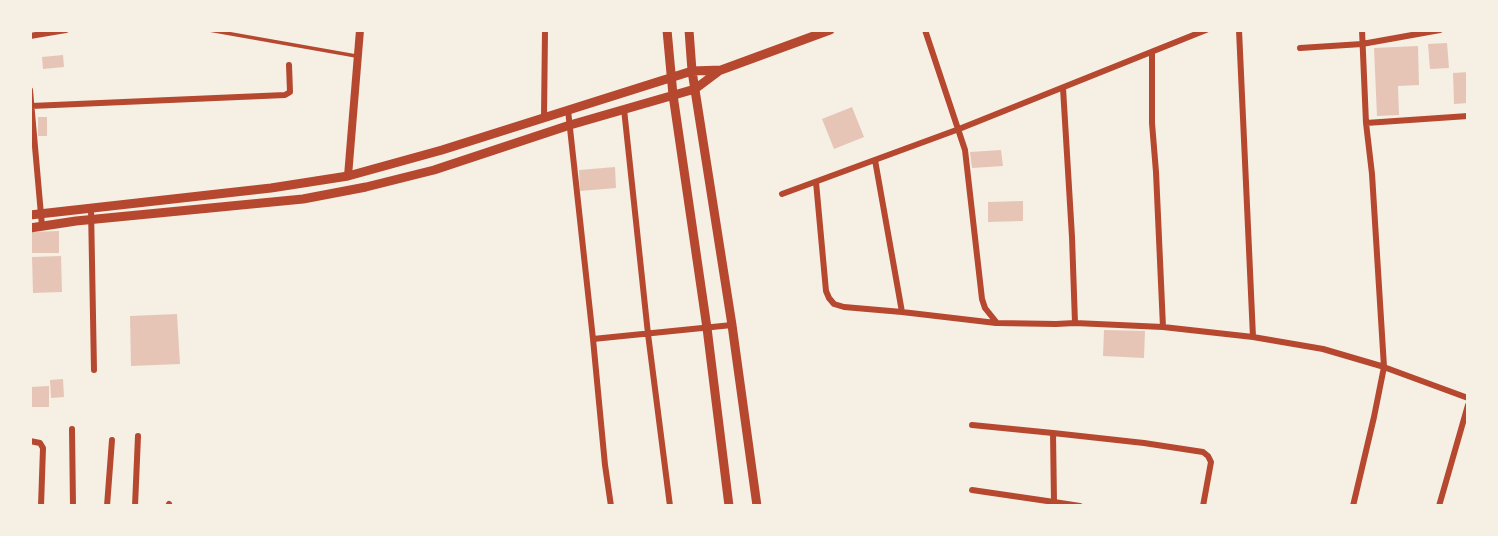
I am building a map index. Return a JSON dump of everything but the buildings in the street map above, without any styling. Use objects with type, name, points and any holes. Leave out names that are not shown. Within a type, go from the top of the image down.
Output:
[{"type":"main road","points":[[667,30],[673,95],[707,328],[729,506]]},
{"type":"main road","points":[[689,30],[692,71],[757,506]]},
{"type":"main road","points":[[35,214],[297,185],[348,176],[399,163],[671,77],[692,71],[720,69],[830,30]]},
{"type":"main road","points":[[30,228],[303,199],[366,187],[434,170],[570,125],[695,89],[720,69]]},
{"type":"street","points":[[30,36],[65,30]]},
{"type":"street","points":[[348,176],[360,30]]},
{"type":"street","points":[[544,117],[545,30]]},
{"type":"street","points":[[925,30],[965,150],[982,299],[985,309],[997,323]]},
{"type":"street","points":[[782,194],[959,129],[1206,30]]},
{"type":"street","points":[[1239,30],[1253,337]]},
{"type":"street","points":[[1353,506],[1384,367],[1362,30]]},
{"type":"street","points":[[1300,48],[1362,44],[1440,30]]},
{"type":"street","points":[[1152,53],[1152,123],[1163,327]]},
{"type":"street","points":[[30,102],[285,95],[290,92],[289,65]]},
{"type":"street","points":[[1063,88],[1075,323]]},
{"type":"street","points":[[30,90],[35,214],[42,226]]},
{"type":"street","points":[[624,109],[670,506]]},
{"type":"street","points":[[568,110],[611,506]]},
{"type":"street","points":[[1366,123],[1468,116]]},
{"type":"street","points":[[875,160],[902,312]]},
{"type":"street","points":[[816,181],[827,291],[834,304],[997,323],[1163,327],[1253,337],[1323,349],[1384,367],[1468,398]]},
{"type":"street","points":[[91,208],[94,370]]},
{"type":"street","points":[[593,339],[732,325]]},
{"type":"street","points":[[1438,506],[1468,405]]},
{"type":"street","points":[[972,425],[1203,452],[1211,462],[1203,506]]},
{"type":"street","points":[[72,429],[73,506]]},
{"type":"street","points":[[1053,433],[1054,502]]},
{"type":"street","points":[[135,506],[138,436]]},
{"type":"street","points":[[107,506],[112,440]]},
{"type":"street","points":[[30,441],[40,443],[43,448],[41,506]]},
{"type":"street","points":[[972,489],[1080,506]]},
{"type":"lane","points":[[209,30],[358,56]]}]
